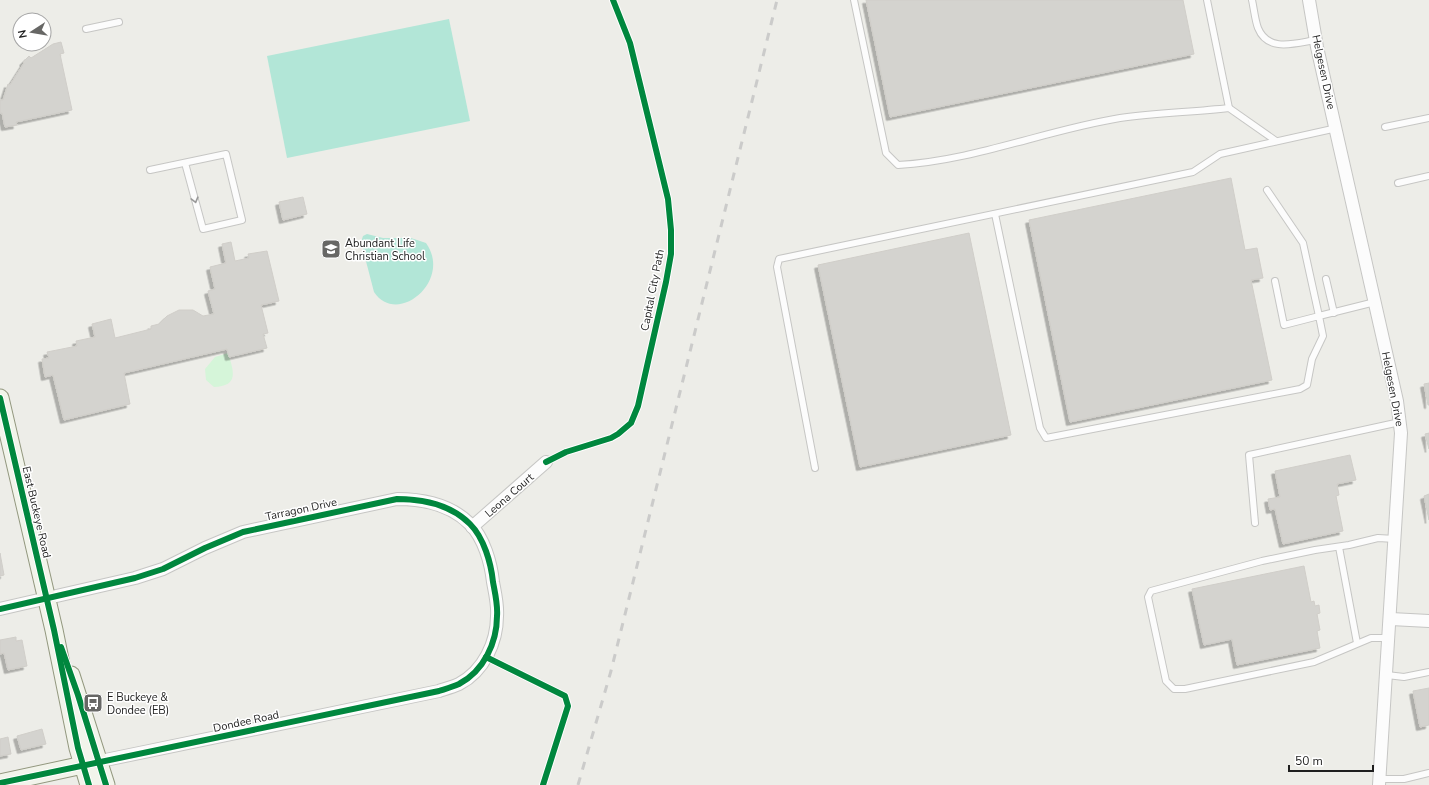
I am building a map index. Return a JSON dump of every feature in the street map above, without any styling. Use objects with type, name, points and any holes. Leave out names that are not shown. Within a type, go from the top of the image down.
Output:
[{"type":"main road","name":"East Buckeye Road","points":[[0,398],[54,630],[83,765],[90,785]]},
{"type":"main road","name":"East Buckeye Road","points":[[54,630],[76,687],[106,785]]},
{"type":"main road","name":"Dondee Road","points":[[0,783],[83,765]]},
{"type":"street","name":"Helgesen Drive","points":[[1310,0],[1316,40],[1397,401],[1400,422],[1400,458],[1396,539],[1380,782]]},
{"type":"street","name":"Leona Court","points":[[472,527],[546,462]]},
{"type":"street","name":"Tarragon Drive","points":[[0,609],[135,578],[163,569],[205,548],[243,532],[396,499],[420,499],[449,510],[472,527],[486,553],[492,572],[498,614],[495,639],[486,657]]},
{"type":"street","points":[[1391,618],[1429,621]]},
{"type":"street","name":"Dondee Road","points":[[83,765],[439,691],[459,684],[474,672],[486,657]]},
{"type":"lane","points":[[854,0],[886,153],[898,165],[913,164],[979,152],[1120,118],[1230,108],[1276,141]]},
{"type":"lane","points":[[1207,0],[1230,108]]},
{"type":"lane","points":[[1252,0],[1258,28],[1269,41],[1280,46],[1316,40]]},
{"type":"lane","points":[[86,29],[119,22]]},
{"type":"lane","points":[[1385,127],[1429,118]]},
{"type":"lane","points":[[815,468],[777,267],[779,259],[1193,172],[1220,154],[1336,128]]},
{"type":"lane","points":[[150,170],[226,154],[242,220],[203,229],[185,163]]},
{"type":"lane","points":[[1398,183],[1429,176]]},
{"type":"lane","points":[[996,214],[1040,428],[1046,438],[1300,389],[1307,385],[1312,359],[1323,336],[1319,316],[1303,243],[1267,190]]},
{"type":"lane","points":[[1326,279],[1334,313]]},
{"type":"lane","points":[[1274,281],[1284,324],[1375,302]]},
{"type":"lane","points":[[1255,523],[1249,455],[1400,422]]},
{"type":"lane","points":[[1389,638],[1371,638],[1314,662],[1185,689],[1174,689],[1166,681],[1148,598],[1151,591],[1218,572],[1315,550],[1339,547],[1378,538],[1396,539]]},
{"type":"lane","points":[[1339,547],[1357,643]]},
{"type":"lane","points":[[1387,675],[1404,677],[1429,672]]},
{"type":"lane","points":[[1380,782],[1404,779],[1429,773]]},
{"type":"green space","points":[[449,19],[470,121],[287,158],[267,56]]},
{"type":"green space","points":[[367,234],[383,238],[411,238],[426,243],[432,257],[432,272],[427,284],[419,295],[408,302],[396,304],[384,302],[374,292],[361,242],[363,236]]},
{"type":"green space","points":[[228,353],[232,366],[233,377],[228,384],[214,387],[206,380],[205,369],[215,357]]},
{"type":"building","points":[[866,0],[1183,0],[1194,54],[890,117]]},
{"type":"building","points":[[61,42],[64,53],[60,54],[72,110],[16,122],[17,125],[5,127],[2,113],[0,113],[0,100],[3,100],[8,84],[10,85],[24,63],[23,62],[29,56],[31,58],[40,52],[52,52],[53,44]]},
{"type":"building","points":[[1231,178],[1245,250],[1257,248],[1263,278],[1251,280],[1272,380],[1070,422],[1029,220]]},
{"type":"building","points":[[303,197],[307,214],[283,220],[279,202]]},
{"type":"building","points":[[969,233],[1011,435],[860,467],[818,265]]},
{"type":"building","points":[[231,242],[235,261],[249,258],[248,254],[267,251],[279,301],[261,305],[268,333],[263,334],[267,348],[229,357],[227,349],[124,373],[130,404],[64,420],[53,375],[45,377],[42,359],[49,358],[47,352],[77,346],[76,341],[95,337],[92,324],[111,319],[115,338],[151,329],[151,326],[159,324],[167,316],[179,310],[193,310],[203,316],[214,314],[208,291],[215,289],[210,267],[226,263],[222,244]]},
{"type":"building","points":[[1429,383],[1429,405],[1428,405],[1424,384]]},
{"type":"building","points":[[1429,433],[1429,449],[1425,434]]},
{"type":"building","points":[[1350,455],[1356,480],[1337,484],[1339,495],[1336,496],[1343,531],[1283,544],[1275,509],[1270,510],[1268,499],[1280,497],[1275,471]]},
{"type":"building","points":[[1429,494],[1429,520],[1424,496]]},
{"type":"building","points":[[0,553],[4,575],[0,576]]},
{"type":"building","points":[[1304,566],[1311,602],[1314,601],[1315,606],[1319,605],[1320,613],[1317,614],[1320,630],[1317,631],[1320,648],[1237,665],[1232,639],[1204,645],[1192,589]]},
{"type":"building","points":[[16,637],[16,641],[22,640],[27,666],[8,670],[4,653],[0,654],[0,640]]},
{"type":"building","points":[[1429,688],[1429,725],[1420,727],[1413,691]]},
{"type":"building","points":[[42,729],[46,744],[21,750],[17,736]]},
{"type":"building","points":[[8,737],[11,754],[0,756],[0,739]]},
{"type":"railway","points":[[578,785],[611,671],[777,0]]},
{"type":"cycle path","name":"Capital City Path","points":[[546,462],[566,452],[611,438],[631,423],[638,406],[671,254],[671,230],[668,199],[630,43],[613,0]]},
{"type":"cycle path","points":[[0,398],[54,630],[78,748],[89,785]]},
{"type":"cycle path","points":[[0,609],[135,578],[163,569],[205,548],[243,532],[397,499],[417,500],[445,507],[462,517],[470,524],[483,543],[489,559],[497,612],[495,636],[492,646],[482,664],[468,678],[451,687],[439,691],[0,783]]},
{"type":"cycle path","points":[[61,647],[78,695],[106,785]]},
{"type":"cycle path","points":[[486,657],[565,696],[568,706],[543,785]]},
{"type":"place","name":"Abundant Life Christian School","points":[[331,249]]},
{"type":"place","name":"E Buckeye & Dondee (EB)","points":[[93,703]]}]
